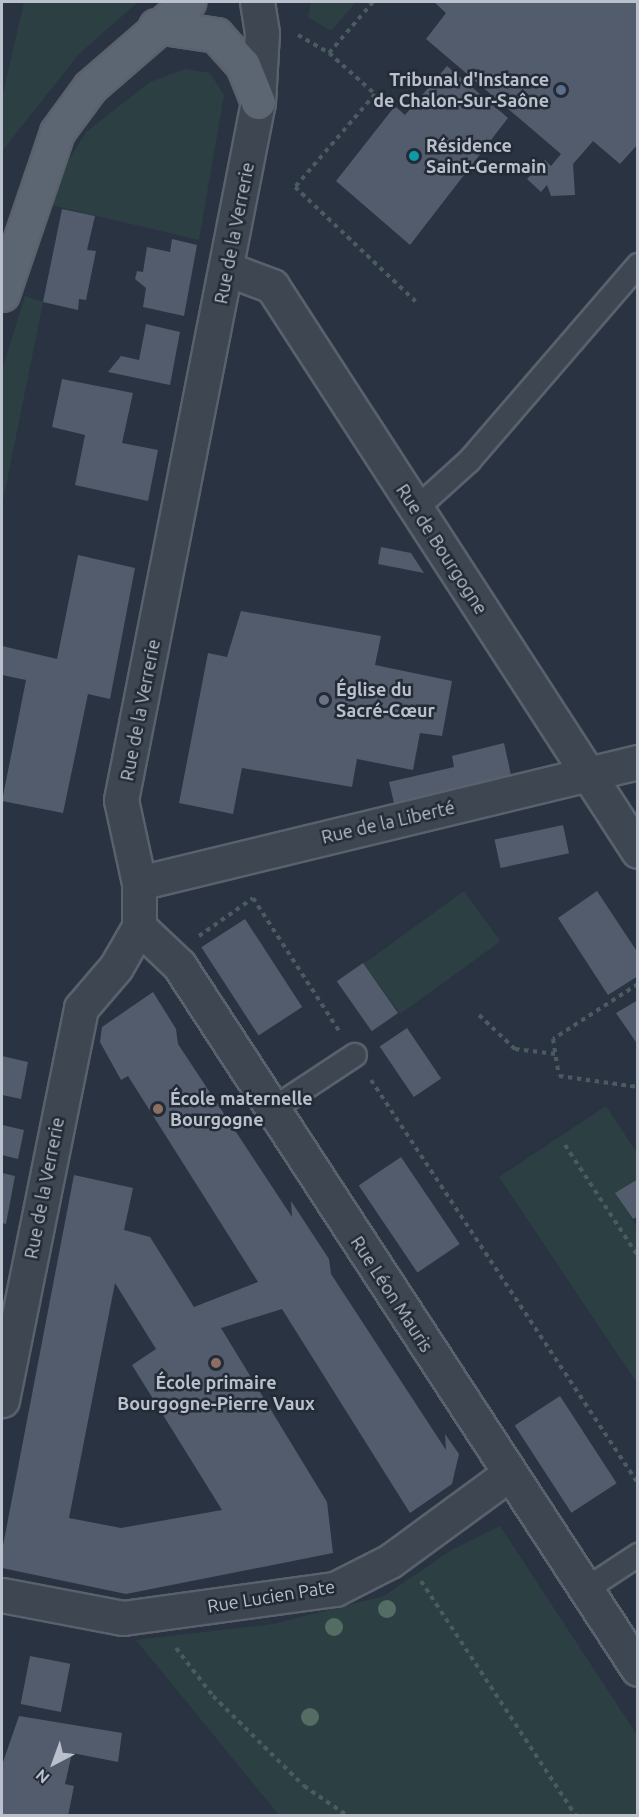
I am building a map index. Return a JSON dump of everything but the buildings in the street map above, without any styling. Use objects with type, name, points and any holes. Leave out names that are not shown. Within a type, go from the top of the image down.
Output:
[{"type":"main road","points":[[2,294],[57,132],[90,87],[156,26],[188,2]]},
{"type":"main road","points":[[156,26],[216,35],[243,65],[258,102]]},
{"type":"street","name":"Rue de la Verrerie","points":[[2,1400],[81,1008],[116,967],[139,927],[139,883],[121,800],[258,102],[262,33],[257,2]]},
{"type":"street","name":"Rue de Bourgogne","points":[[227,269],[272,286],[638,851]]},
{"type":"street","name":"Rue de la Liberté","points":[[139,883],[638,762]]},
{"type":"street","name":"Rue Léon Mauris","points":[[139,927],[179,966],[638,1669]]},
{"type":"street","name":"Rue Lucien Pate","points":[[2,1595],[123,1618],[335,1589],[399,1554],[509,1474]]},
{"type":"lane","points":[[416,509],[468,461],[638,265]]},
{"type":"lane","points":[[273,1109],[355,1055]]},
{"type":"lane","points":[[585,1590],[638,1555]]},
{"type":"path","points":[[329,53],[375,94],[295,187],[415,301]]},
{"type":"path","points":[[179,966],[190,942],[253,898],[638,1484]]},
{"type":"path","points":[[638,984],[554,1039],[559,1076],[638,1087]]},
{"type":"path","points":[[479,1015],[515,1049],[556,1054]]},
{"type":"path","points":[[565,1144],[637,1256]]},
{"type":"path","points":[[399,1554],[576,1815]]},
{"type":"path","points":[[150,1614],[213,1696],[304,1786],[348,1815]]},
{"type":"green space","points":[[24,2],[138,2],[79,54],[2,151],[2,98]]},
{"type":"green space","points":[[311,2],[356,2],[331,31],[308,17]]},
{"type":"green space","points":[[185,69],[210,73],[224,95],[199,240],[51,205],[62,171],[86,132],[150,82]]},
{"type":"green space","points":[[25,296],[43,302],[2,506],[2,370]]},
{"type":"green space","points":[[464,891],[500,941],[400,1014],[364,964]]},
{"type":"green space","points":[[606,1106],[637,1153],[637,1179],[616,1194],[637,1227],[637,1383],[499,1177]]},
{"type":"green space","points":[[500,1526],[637,1735],[637,1815],[279,1815],[136,1640],[273,1624],[384,1596],[450,1551]]},
{"type":"place","name":"Tribunal d'Instance de Chalon-Sur-Saône","points":[[561,90]]},
{"type":"place","name":"Résidence Saint-Germain","points":[[414,156]]},
{"type":"place","name":"Église du Sacré-Cœur","points":[[324,700]]},
{"type":"place","name":"École maternelle Bourgogne","points":[[158,1109]]},
{"type":"place","name":"École primaire Bourgogne-Pierre Vaux","points":[[216,1363]]}]
